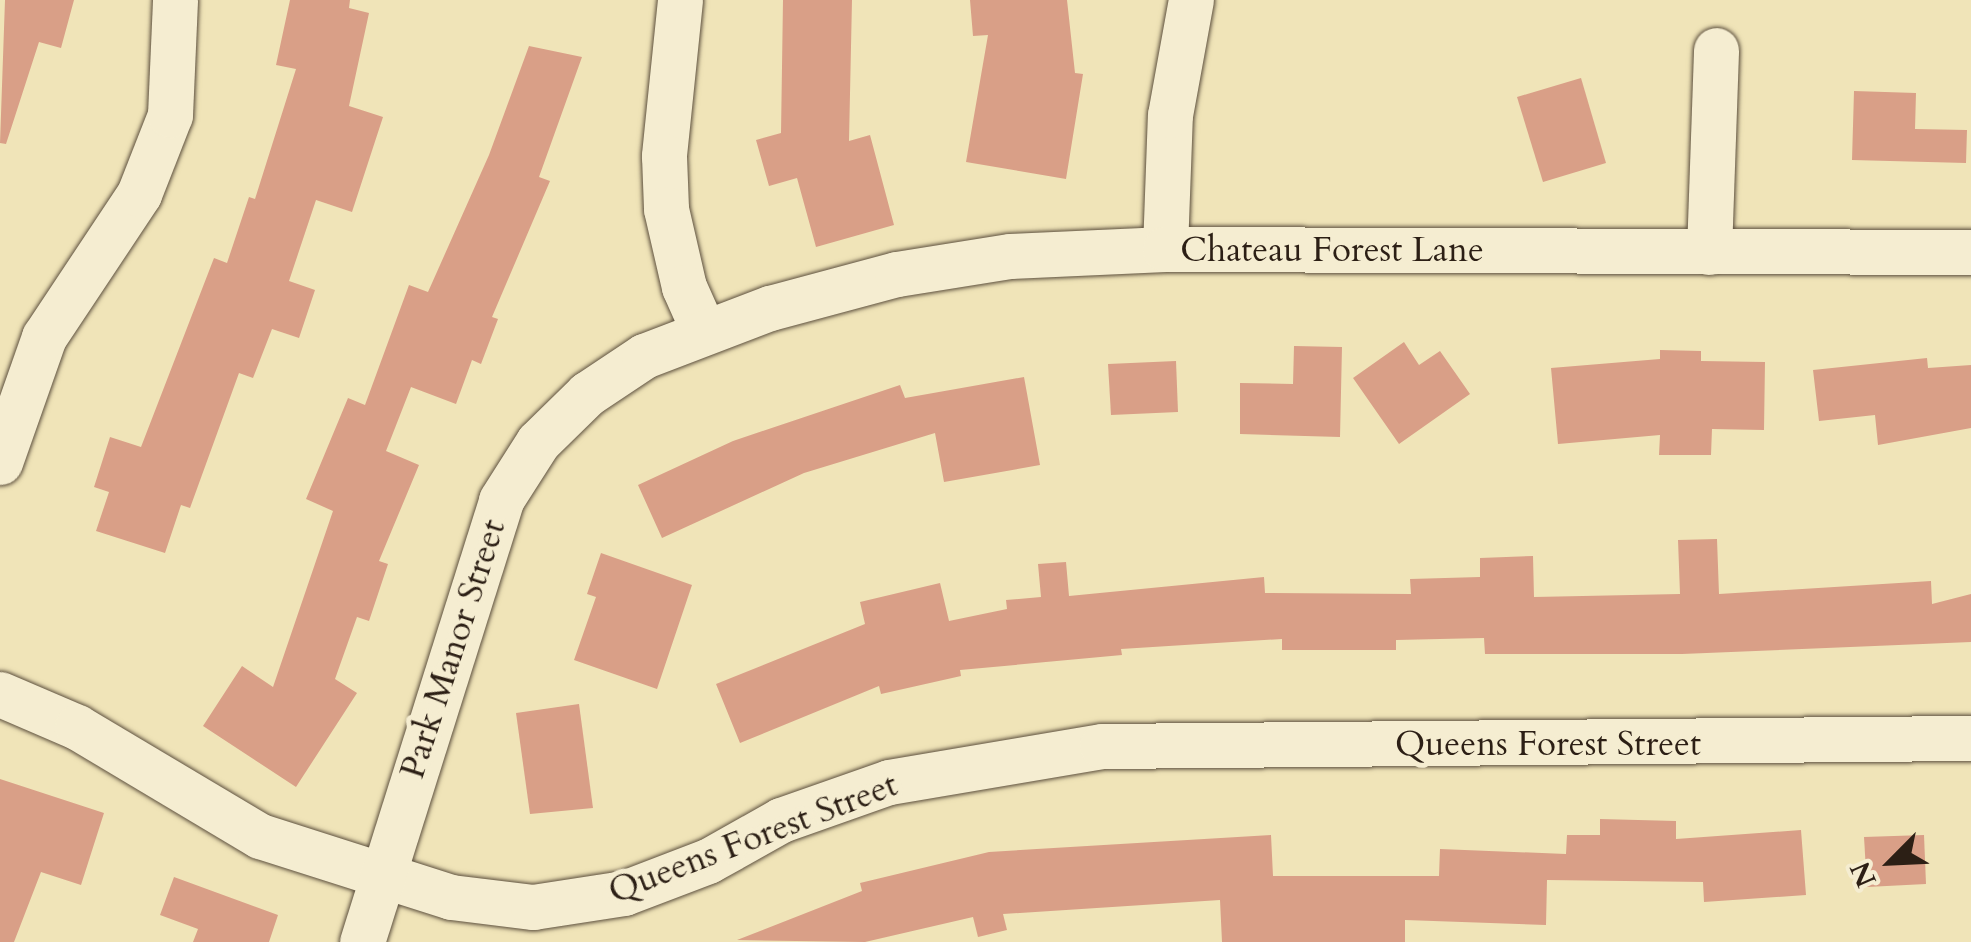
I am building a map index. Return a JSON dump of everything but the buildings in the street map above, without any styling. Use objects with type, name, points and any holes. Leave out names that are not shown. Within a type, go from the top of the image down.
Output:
[{"type":"street","points":[[0,462],[44,337],[139,194],[164,130],[178,32],[175,0]]},
{"type":"street","points":[[680,0],[664,156],[666,209],[684,286],[704,332]]},
{"type":"street","points":[[1165,248],[1170,115],[1191,0]]},
{"type":"street","points":[[1710,252],[1716,50]]},
{"type":"street","name":"Chateau Forest Lane","points":[[704,332],[898,274],[1010,256],[1165,248],[1971,252]]},
{"type":"street","name":"Park Manor Street","points":[[362,942],[501,500],[538,442],[587,394],[644,356],[704,332]]},
{"type":"street","name":"Queens Forest Street","points":[[0,694],[77,726],[260,836],[500,906],[579,902],[691,868],[781,820],[889,782],[1102,746],[1971,738]]}]
